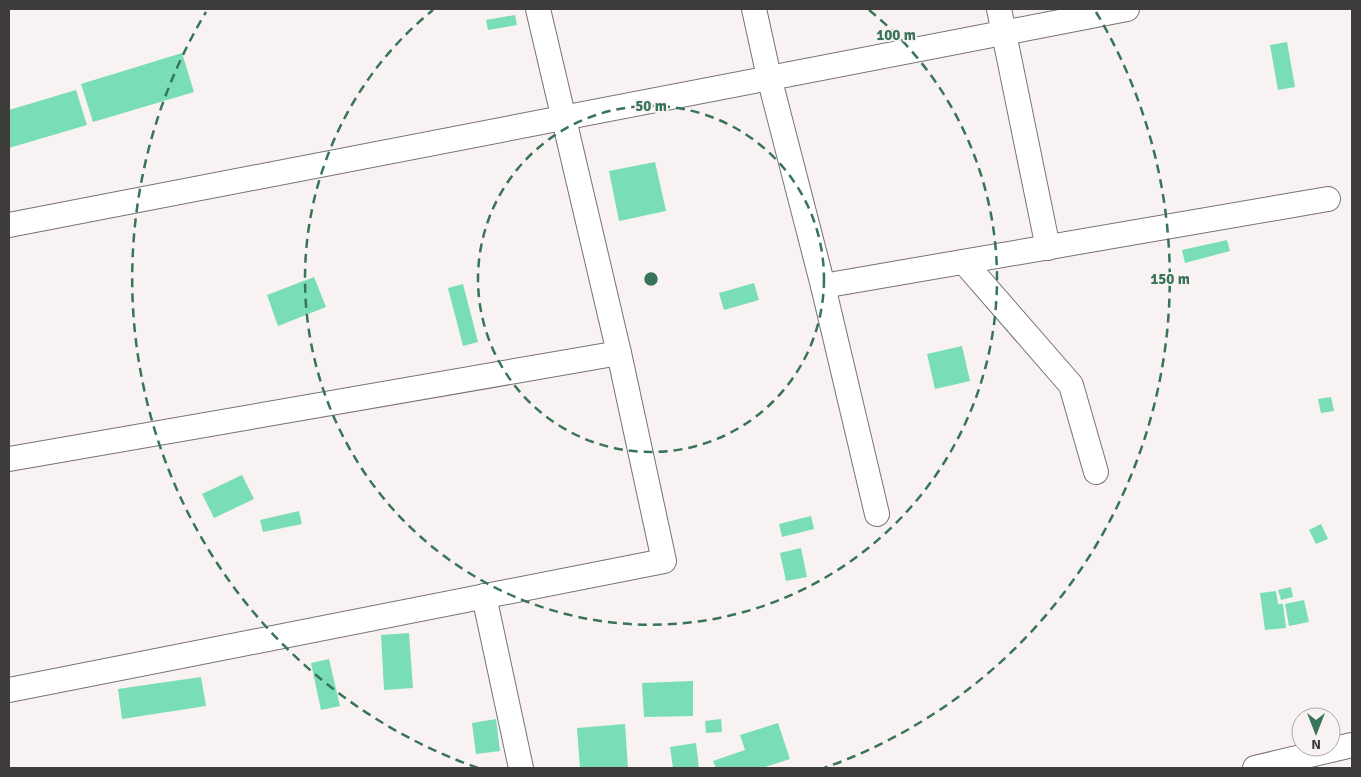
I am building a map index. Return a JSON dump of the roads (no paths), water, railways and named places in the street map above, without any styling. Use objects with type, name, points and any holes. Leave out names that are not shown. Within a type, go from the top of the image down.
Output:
[{"type":"street","points":[[9,690],[664,561],[619,353],[538,9]]},
{"type":"street","points":[[754,9],[769,78],[823,286],[877,514]]},
{"type":"street","points":[[999,9],[1048,248]]},
{"type":"street","points":[[9,225],[1128,9]]},
{"type":"street","points":[[823,286],[1328,200]]},
{"type":"street","points":[[964,262],[1071,385],[1096,472]]},
{"type":"street","points":[[9,459],[619,353]]},
{"type":"street","points":[[484,596],[521,768]]},
{"type":"street","points":[[1255,768],[1352,745]]}]
